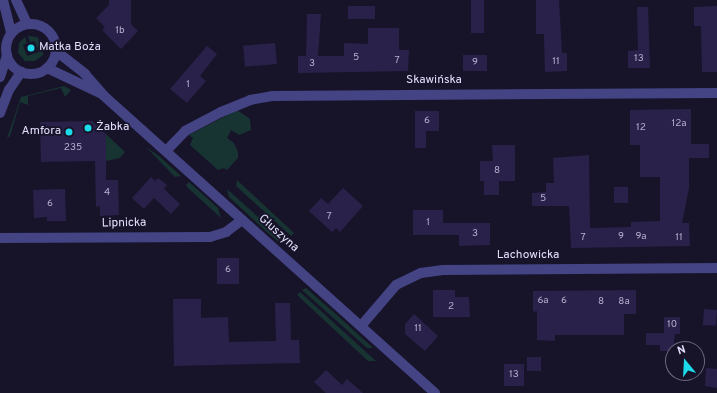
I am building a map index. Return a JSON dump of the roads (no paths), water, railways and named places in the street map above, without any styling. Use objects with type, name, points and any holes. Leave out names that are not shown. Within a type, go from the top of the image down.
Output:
[{"type":"street","points":[[3,0],[11,34]]},
{"type":"street","points":[[16,0],[27,24]]},
{"type":"street","points":[[0,78],[7,55],[7,40],[11,34],[27,24],[42,26],[53,36],[56,51],[47,68],[34,74],[21,72],[10,62],[7,55]]},
{"type":"street","name":"Głuszyna","points":[[56,51],[85,74],[103,95],[435,393]]},
{"type":"street","name":"Głuszyna","points":[[47,68],[103,95]]},
{"type":"street","points":[[0,113],[9,90],[21,72]]},
{"type":"street","name":"Skawińska","points":[[166,151],[190,128],[221,112],[250,100],[272,96],[717,93]]},
{"type":"street","name":"Lipnicka","points":[[0,238],[210,237],[226,232],[242,220]]},
{"type":"street","name":"Lachowicka","points":[[361,326],[396,285],[421,273],[443,270],[717,268]]},
{"type":"place","name":"Matka Boża","points":[[31,48]]},
{"type":"place","name":"Żabka","points":[[88,128]]},
{"type":"place","name":"Amfora","points":[[69,132]]}]
